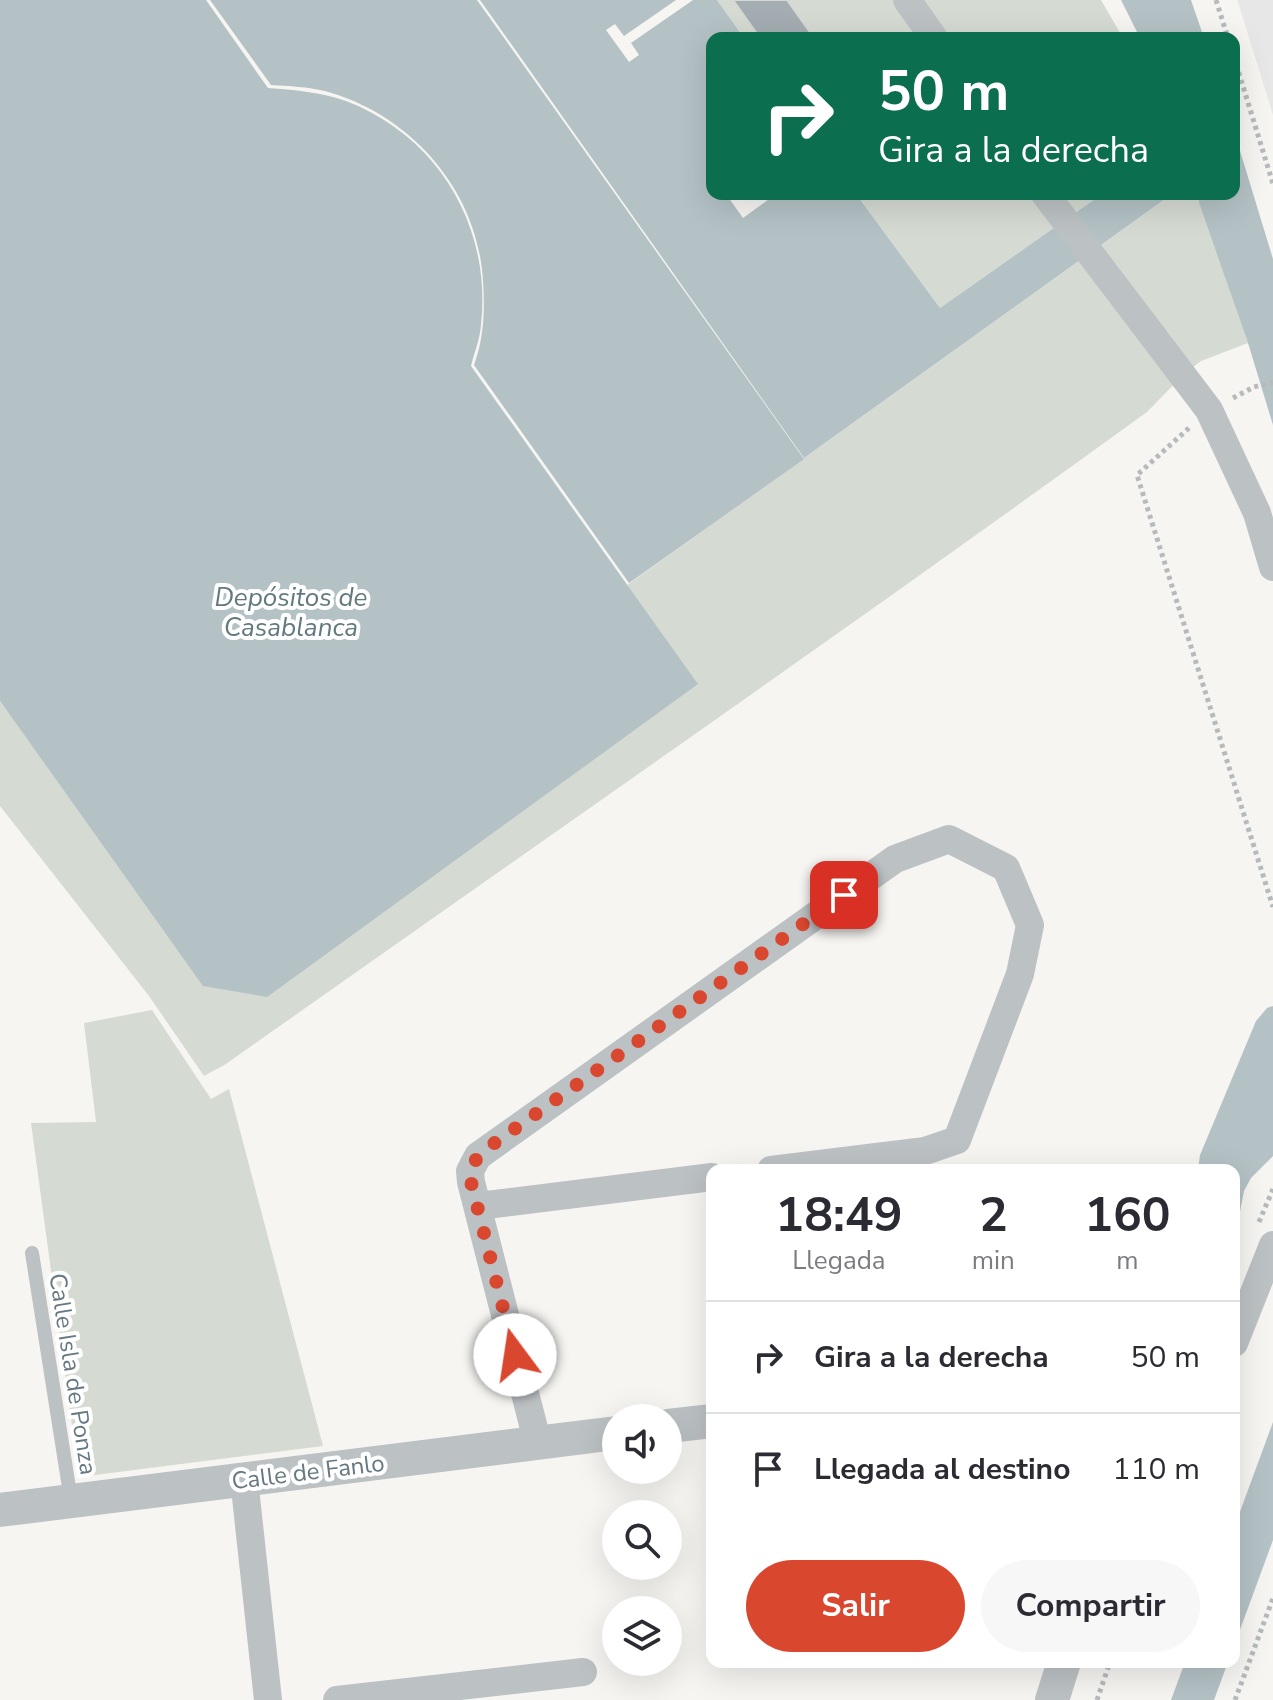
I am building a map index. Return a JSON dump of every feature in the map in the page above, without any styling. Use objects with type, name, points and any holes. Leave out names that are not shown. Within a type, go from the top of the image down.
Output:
[{"type":"street","points":[[907,0],[930,32]]},
{"type":"street","points":[[1051,202],[1209,410],[1257,513],[1273,567]]},
{"type":"street","points":[[538,1444],[470,1171],[478,1156],[895,859],[949,839],[1006,868],[1030,925],[1020,974],[957,1140],[925,1151],[820,1164]]},
{"type":"street","points":[[478,1206],[706,1178]]},
{"type":"street","points":[[1240,1328],[1273,1245]]},
{"type":"street","points":[[682,1424],[706,1422]]},
{"type":"street","name":"Calle de Fanlo","points":[[0,1510],[602,1435]]},
{"type":"street","points":[[244,1479],[268,1700]]},
{"type":"street","points":[[1052,1700],[1062,1668]]},
{"type":"street","points":[[337,1700],[583,1672]]},
{"type":"lane","name":"Calle Isla de Ponza","points":[[32,1253],[71,1501]]},
{"type":"path","points":[[1216,0],[1226,32]]},
{"type":"path","points":[[1240,77],[1273,184]]},
{"type":"path","points":[[1254,387],[1273,382]]},
{"type":"path","points":[[1209,410],[1137,475],[1273,907]]},
{"type":"path","points":[[1235,1700],[1273,1598]]},
{"type":"path","points":[[1097,1700],[1108,1668]]},
{"type":"shaded area","points":[[717,0],[733,0],[756,32],[740,32]]},
{"type":"shaded area","points":[[787,0],[1101,0],[1120,32],[810,32]]},
{"type":"shaded area","points":[[1273,0],[1273,115],[1238,2]]},
{"type":"shaded area","points":[[860,200],[1093,200],[940,308]]},
{"type":"shaded area","points":[[1164,200],[1197,200],[1200,203],[1248,343],[1201,361],[1147,412],[1032,495],[226,1064],[204,1076],[149,996],[0,806],[0,701],[203,985],[697,683],[627,585]]},
{"type":"shaded area","points":[[152,1010],[211,1099],[229,1089],[323,1446],[79,1477],[31,1123],[96,1122],[84,1023]]},
{"type":"water","name":"Depósitos de Casablanca","points":[[0,0],[206,0],[268,88],[317,93],[346,101],[379,117],[407,137],[432,161],[452,189],[467,220],[477,254],[482,289],[481,325],[471,366],[698,684],[267,997],[203,986],[0,701]]},
{"type":"water","points":[[210,0],[477,0],[804,459],[629,583],[474,365],[480,345],[484,303],[478,248],[454,188],[435,161],[386,118],[357,102],[325,91],[271,85]]},
{"type":"water","points":[[480,0],[717,0],[740,32],[706,32],[706,200],[860,200],[940,308],[1093,200],[1164,200],[804,458]]},
{"type":"water","points":[[1121,0],[1191,0],[1202,32],[1137,32]]},
{"type":"water","points":[[1240,151],[1273,259],[1273,425],[1198,200],[1240,200]]},
{"type":"water","points":[[1273,1006],[1273,1156],[1251,1178],[1244,1191],[1240,1212],[1240,1164],[1199,1164],[1256,1021],[1267,1008]]},
{"type":"water","points":[[1273,1422],[1273,1540],[1240,1630],[1240,1512]]},
{"type":"water","points":[[1183,1668],[1226,1668],[1214,1700],[1171,1700]]},
{"type":"pier","points":[[676,0],[693,0],[631,43],[639,55],[629,62],[606,30],[615,24],[624,36]]},
{"type":"pier","points":[[730,200],[768,200],[743,218]]},
{"type":"building","points":[[733,0],[787,0],[810,32],[756,32]]},
{"type":"route","points":[[515,1355],[471,1182],[470,1171],[478,1156],[844,895]]}]
